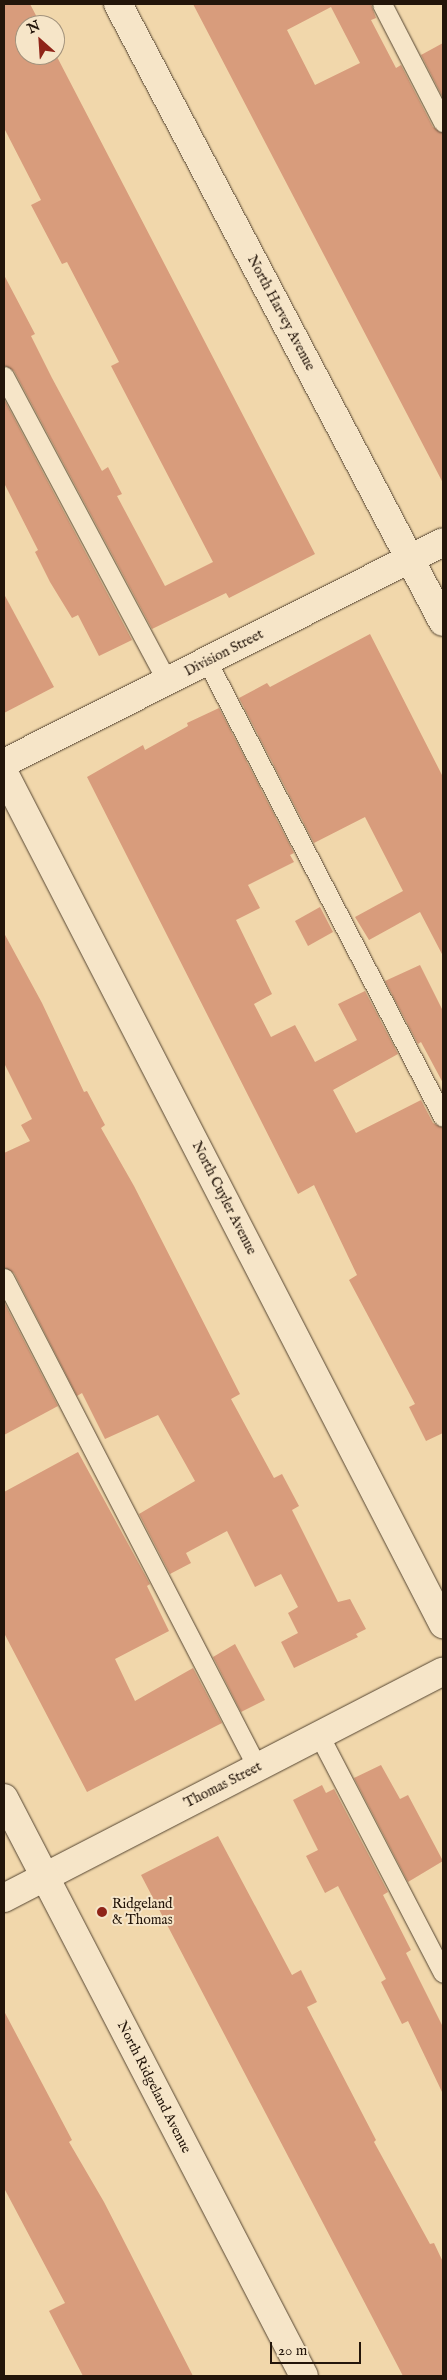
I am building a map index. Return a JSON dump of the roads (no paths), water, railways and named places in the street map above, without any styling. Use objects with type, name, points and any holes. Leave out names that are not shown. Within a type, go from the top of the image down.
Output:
[{"type":"street","name":"North Harvey Avenue","points":[[118,4],[443,622]]},
{"type":"street","name":"Division Street","points":[[4,764],[443,542]]},
{"type":"street","name":"North Cuyler Avenue","points":[[4,773],[443,1624]]},
{"type":"street","name":"Thomas Street","points":[[4,1898],[443,1671]]},
{"type":"street","name":"North Ridgeland Avenue","points":[[4,1798],[304,2376]]},
{"type":"lane","points":[[382,4],[443,122]]},
{"type":"lane","points":[[4,376],[167,681]]},
{"type":"lane","points":[[207,661],[443,1117]]},
{"type":"lane","points":[[4,1278],[257,1767]]},
{"type":"lane","points":[[319,1735],[443,1973]]},
{"type":"place","name":"Ridgeland & Thomas","points":[[102,1912]]}]
